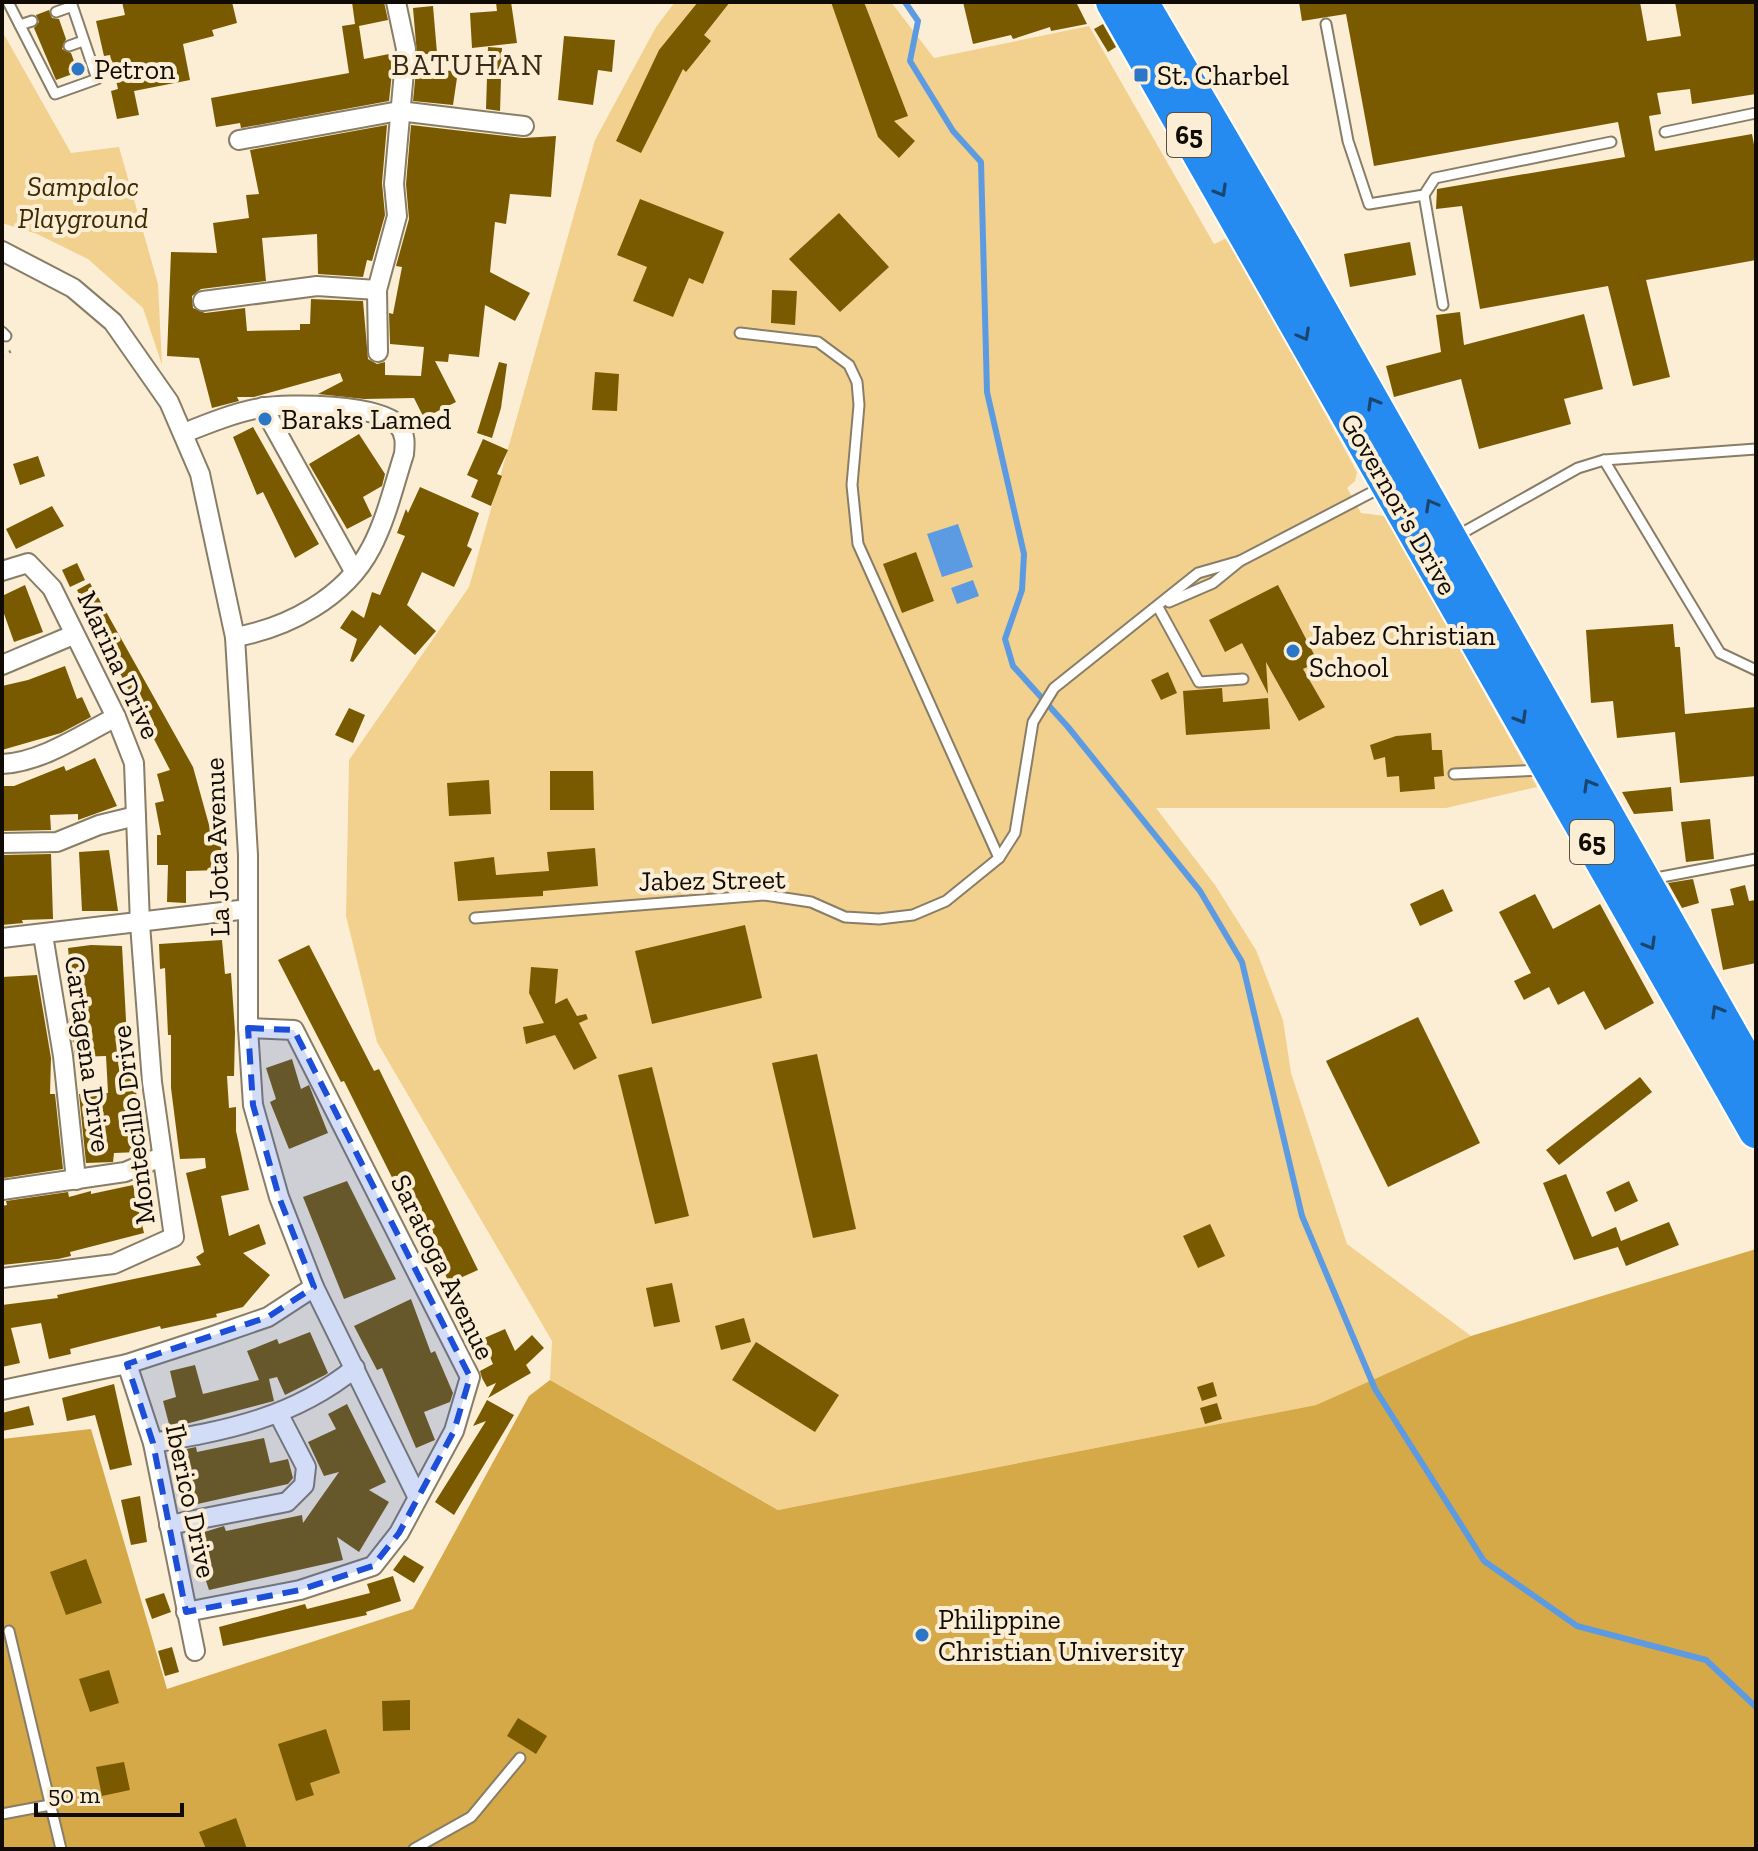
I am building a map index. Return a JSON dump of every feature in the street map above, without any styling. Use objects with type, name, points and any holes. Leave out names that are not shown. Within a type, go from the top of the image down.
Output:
[{"type":"highway","name":"Governor's Drive","points":[[1113,2],[1400,477]]},
{"type":"highway","name":"Governor's Drive","points":[[1141,2],[1438,546],[1550,769],[1753,1120]]},
{"type":"highway","name":"Governor's Drive","points":[[1438,546],[1644,881],[1756,1079]]},
{"type":"street","points":[[378,352],[377,290],[397,216],[394,184],[406,49],[396,2]]},
{"type":"street","points":[[239,140],[399,111],[524,126]]},
{"type":"street","name":"La Jota Avenue","points":[[2,251],[73,288],[113,322],[169,402],[184,433],[210,512],[235,637],[248,909],[248,1028],[253,1105],[279,1197],[314,1287],[417,1496]]},
{"type":"street","points":[[203,301],[317,286],[377,290]]},
{"type":"street","points":[[263,407],[354,571]]},
{"type":"street","points":[[184,433],[263,407],[369,412],[389,417],[402,430],[404,454],[400,468],[371,549],[354,571],[331,595],[300,616],[267,632],[235,637]]},
{"type":"street","name":"Marina Drive","points":[[2,571],[28,563],[52,588],[116,717],[134,763],[140,924]]},
{"type":"street","points":[[2,665],[73,635]]},
{"type":"street","points":[[2,764],[18,763],[48,751],[116,717]]},
{"type":"street","points":[[2,843],[57,842],[99,825],[136,816]]},
{"type":"street","points":[[2,938],[248,909]]},
{"type":"street","name":"Montecillo Drive","points":[[2,1278],[114,1264],[174,1237],[161,1157],[140,924]]},
{"type":"street","name":"Cartagena Drive","points":[[43,935],[63,1056],[76,1180]]},
{"type":"street","name":"Saratoga Avenue","points":[[186,1612],[300,1590],[373,1566],[399,1533],[454,1431],[470,1377],[294,1030],[248,1028]]},
{"type":"street","points":[[2,1190],[125,1172],[161,1157]]},
{"type":"street","points":[[2,1390],[127,1364],[268,1317],[314,1287]]},
{"type":"street","name":"Iberico Drive","points":[[127,1364],[153,1443],[195,1651]]},
{"type":"street","points":[[153,1443],[248,1426],[327,1391],[355,1368]]},
{"type":"street","points":[[169,1525],[287,1502],[304,1485],[306,1467],[278,1413]]},
{"type":"lane","points":[[8,2],[40,56],[55,94],[97,79],[71,4],[56,12]]},
{"type":"lane","points":[[20,25],[32,21]]},
{"type":"lane","points":[[1326,24],[1348,141],[1369,204],[1424,195]]},
{"type":"lane","points":[[69,46],[83,41]]},
{"type":"lane","points":[[1665,132],[1756,113]]},
{"type":"lane","points":[[1443,305],[1424,195],[1435,178],[1611,142]]},
{"type":"lane","points":[[740,333],[818,342],[849,365],[857,382],[859,405],[852,485],[858,544],[999,858]]},
{"type":"lane","points":[[1438,546],[1578,468],[1604,460],[1756,449]]},
{"type":"lane","points":[[1604,460],[1720,653],[1756,670]]},
{"type":"lane","name":"Jabez Street","points":[[1158,607],[1213,583],[1240,561],[1400,477]]},
{"type":"lane","name":"Jabez Street","points":[[475,918],[765,895],[811,902],[845,917],[902,917],[946,901],[999,858],[1015,833],[1033,722],[1054,688],[1198,573],[1240,561]]},
{"type":"lane","points":[[1158,607],[1199,682],[1243,679]]},
{"type":"lane","points":[[1454,774],[1550,769]]},
{"type":"lane","points":[[1644,881],[1756,859]]},
{"type":"lane","points":[[9,1631],[61,1849]]},
{"type":"lane","points":[[414,1849],[471,1817],[520,1758]]},
{"type":"lane","points":[[2,1814],[50,1805]]},
{"type":"highlighted area","points":[[248,1028],[294,1030],[470,1377],[454,1431],[399,1533],[373,1566],[300,1590],[186,1612],[153,1443],[127,1364],[268,1317],[314,1287],[279,1197],[253,1105]]},
{"type":"green space","points":[[675,2],[891,2],[934,58],[1089,26],[1214,244],[1229,237],[1357,472],[1355,481],[1347,488],[1361,513],[1385,516],[1537,787],[1446,808],[1156,808],[1215,885],[1256,950],[1283,1020],[1291,1073],[1347,1244],[1471,1336],[1316,1405],[778,1510],[550,1380],[552,1341],[377,1042],[346,916],[349,760],[469,587],[595,140],[656,27]]},
{"type":"green space","name":"Sampaloc Playground","points":[[2,31],[71,153],[119,147],[158,284],[162,365],[143,308],[88,259],[37,234],[2,223]]},
{"type":"shaded area","name":"Philippine Christian University","points":[[1756,1249],[1756,1849],[2,1849],[2,1439],[91,1429],[167,1689],[413,1609],[529,1396],[550,1380],[778,1510],[1316,1405],[1471,1336]]},
{"type":"water","points":[[958,524],[973,567],[942,577],[927,534]]},
{"type":"water","points":[[973,580],[979,596],[957,604],[951,588]]},
{"type":"building","points":[[122,2],[232,2],[237,23],[212,30],[214,36],[183,44],[190,80],[134,91],[139,115],[117,119],[111,91],[118,89],[110,55],[104,56],[96,21],[125,15]]},
{"type":"building","points":[[352,2],[384,2],[388,20],[359,26],[364,59],[394,53],[389,101],[241,128],[240,123],[216,127],[211,98],[349,73],[342,26],[355,24]]},
{"type":"building","points":[[496,2],[511,2],[517,43],[472,48],[470,13],[497,11]]},
{"type":"building","points":[[698,2],[730,2],[704,35],[711,41],[686,72],[683,69],[641,153],[616,141],[659,50]]},
{"type":"building","points":[[831,2],[864,2],[908,116],[894,121],[915,141],[899,158],[878,137]]},
{"type":"building","points":[[963,2],[1076,2],[1087,24],[1051,31],[1050,27],[1013,39],[1011,35],[973,44]]},
{"type":"building","points":[[1299,2],[1640,2],[1647,41],[1681,36],[1675,2],[1756,2],[1756,94],[1692,104],[1690,89],[1657,93],[1661,114],[1649,116],[1655,151],[1752,134],[1756,155],[1756,260],[1646,280],[1670,377],[1633,386],[1608,286],[1480,309],[1462,206],[1436,209],[1437,189],[1625,157],[1618,122],[1374,166],[1346,14],[1302,21]]},
{"type":"building","points":[[433,6],[437,53],[417,55],[413,8]]},
{"type":"building","points":[[49,10],[52,18],[59,19],[66,39],[62,49],[71,53],[78,72],[56,80],[34,28],[39,22],[36,15]]},
{"type":"building","points":[[1103,24],[1116,47],[1108,52],[1094,29]]},
{"type":"building","points":[[564,36],[615,40],[612,72],[598,70],[593,105],[558,100]]},
{"type":"building","points":[[488,47],[502,48],[500,111],[486,109]]},
{"type":"building","points":[[416,70],[458,71],[453,105],[413,101]]},
{"type":"building","points":[[387,125],[382,183],[385,215],[372,261],[367,260],[363,277],[318,274],[317,234],[262,238],[266,281],[201,289],[192,296],[193,308],[205,313],[245,308],[247,331],[300,330],[300,324],[310,324],[311,299],[363,301],[368,359],[377,364],[385,362],[385,375],[421,376],[424,347],[390,344],[389,313],[393,314],[402,267],[396,266],[409,219],[406,184],[411,125],[523,138],[556,136],[551,197],[510,194],[506,224],[495,222],[490,272],[530,293],[515,321],[485,305],[479,357],[449,354],[448,362],[435,361],[456,402],[424,418],[414,398],[364,399],[318,394],[343,381],[340,373],[254,397],[237,397],[239,401],[212,408],[199,358],[167,356],[171,252],[217,253],[213,223],[249,218],[246,195],[259,194],[250,150]]},
{"type":"building","points":[[640,199],[724,232],[703,284],[689,278],[673,317],[633,301],[647,267],[617,255]]},
{"type":"building","points":[[839,213],[889,267],[840,312],[789,259]]},
{"type":"building","points":[[1410,242],[1416,275],[1350,287],[1344,254]]},
{"type":"building","points":[[772,290],[797,291],[795,325],[771,323]]},
{"type":"building","points":[[1460,312],[1464,345],[1584,314],[1603,389],[1564,399],[1571,424],[1479,449],[1461,379],[1394,397],[1386,366],[1441,352],[1436,315]]},
{"type":"building","points":[[499,362],[507,364],[501,408],[492,438],[477,433]]},
{"type":"building","points":[[595,372],[619,374],[617,411],[592,410]]},
{"type":"building","points":[[253,427],[319,544],[295,558],[263,492],[257,495],[233,437]]},
{"type":"building","points":[[359,434],[385,474],[382,486],[363,497],[372,516],[347,529],[309,464]]},
{"type":"building","points":[[483,439],[508,450],[497,474],[502,476],[491,506],[471,497],[478,480],[467,475]]},
{"type":"building","points":[[38,456],[45,476],[20,485],[13,464]]},
{"type":"building","points":[[420,487],[479,513],[467,546],[472,549],[454,587],[422,572],[407,605],[436,631],[415,655],[380,625],[353,662],[350,661],[357,639],[340,628],[352,610],[364,618],[372,592],[380,595],[405,536],[397,533],[406,509],[408,513]]},
{"type":"building","points":[[52,506],[64,526],[16,549],[6,529]]},
{"type":"building","points":[[916,552],[934,601],[902,613],[883,564]]},
{"type":"building","points":[[77,563],[85,580],[70,587],[62,570]]},
{"type":"building","points":[[90,583],[193,767],[214,843],[221,842],[222,870],[186,871],[186,903],[167,902],[168,865],[157,865],[157,835],[161,835],[155,803],[164,801],[157,774],[170,770],[77,590]]},
{"type":"building","points":[[25,585],[43,632],[14,642],[2,608],[2,596]]},
{"type":"building","points":[[1278,585],[1318,662],[1303,669],[1325,707],[1299,721],[1266,662],[1268,694],[1242,643],[1225,652],[1209,620]]},
{"type":"building","points":[[1673,624],[1675,647],[1680,647],[1685,714],[1756,707],[1756,776],[1680,783],[1675,732],[1617,738],[1613,701],[1591,703],[1586,630]]},
{"type":"building","points":[[65,666],[77,699],[82,697],[91,717],[61,733],[2,750],[2,686]]},
{"type":"building","points":[[1168,672],[1177,693],[1161,700],[1151,680]]},
{"type":"building","points":[[1222,688],[1223,702],[1268,698],[1270,729],[1186,735],[1183,691]]},
{"type":"building","points":[[349,708],[365,715],[353,743],[335,735]]},
{"type":"building","points":[[1431,733],[1432,750],[1442,750],[1444,776],[1434,777],[1435,789],[1400,792],[1399,776],[1387,777],[1385,757],[1374,760],[1370,745],[1396,736]]},
{"type":"building","points":[[95,758],[117,806],[78,820],[78,814],[50,815],[51,830],[2,831],[2,786],[14,786],[64,766],[66,771]]},
{"type":"building","points":[[550,771],[593,771],[594,810],[550,810]]},
{"type":"building","points":[[489,780],[491,814],[449,816],[447,783]]},
{"type":"building","points":[[1671,787],[1673,811],[1634,814],[1622,792]]},
{"type":"building","points":[[1710,819],[1714,859],[1686,862],[1681,822]]},
{"type":"building","points":[[595,848],[598,886],[543,891],[543,896],[458,901],[454,862],[494,857],[496,875],[549,871],[547,852]]},
{"type":"building","points":[[109,850],[118,911],[82,911],[79,852]]},
{"type":"building","points":[[51,854],[53,919],[22,920],[23,923],[2,925],[2,855]]},
{"type":"building","points":[[1693,879],[1699,903],[1682,908],[1668,883]]},
{"type":"building","points":[[1745,885],[1749,901],[1756,900],[1756,963],[1723,970],[1711,909],[1734,905],[1730,889]]},
{"type":"building","points":[[1443,889],[1453,911],[1420,926],[1410,904]]},
{"type":"building","points":[[1535,894],[1553,929],[1600,904],[1654,1003],[1605,1030],[1584,991],[1558,1005],[1549,987],[1524,1000],[1514,981],[1531,973],[1499,912]]},
{"type":"building","points":[[745,925],[762,998],[652,1024],[635,951]]},
{"type":"building","points":[[222,940],[225,974],[231,973],[235,1032],[234,1076],[227,1076],[229,1108],[236,1107],[236,1131],[249,1190],[221,1196],[229,1236],[259,1224],[266,1244],[243,1253],[270,1275],[243,1307],[216,1314],[217,1317],[161,1329],[160,1326],[70,1349],[71,1354],[49,1359],[41,1323],[11,1328],[20,1363],[2,1367],[2,1305],[58,1298],[57,1295],[201,1265],[196,1257],[204,1252],[186,1173],[206,1168],[205,1158],[180,1159],[171,1088],[171,1035],[168,1035],[165,968],[160,969],[159,944]]},
{"type":"building","points":[[309,945],[374,1071],[379,1069],[478,1270],[449,1283],[440,1262],[435,1264],[344,1081],[341,1082],[278,960]]},
{"type":"building","points":[[122,946],[128,1057],[131,1056],[139,1112],[139,1152],[114,1153],[113,1162],[86,1163],[79,1094],[108,1093],[106,1056],[75,1057],[69,1016],[74,1016],[68,948]]},
{"type":"building","points":[[531,967],[558,969],[555,1004],[567,998],[577,1016],[586,1014],[588,1019],[579,1023],[597,1058],[574,1070],[555,1035],[526,1044],[523,1027],[544,1023],[529,993]]},
{"type":"building","points":[[37,975],[51,1058],[50,1094],[55,1094],[63,1169],[4,1178],[2,977]]},
{"type":"building","points":[[1418,1017],[1480,1143],[1388,1187],[1326,1061]]},
{"type":"building","points":[[817,1054],[856,1229],[813,1238],[772,1063]]},
{"type":"building","points":[[292,1059],[301,1089],[309,1085],[328,1133],[289,1149],[270,1102],[276,1099],[266,1068]]},
{"type":"building","points":[[652,1067],[689,1216],[655,1224],[618,1075]]},
{"type":"building","points":[[1640,1077],[1652,1092],[1559,1165],[1546,1150]]},
{"type":"building","points":[[1566,1174],[1592,1237],[1616,1227],[1621,1241],[1669,1222],[1679,1245],[1626,1266],[1618,1247],[1574,1260],[1543,1183]]},
{"type":"building","points":[[347,1181],[396,1279],[344,1299],[303,1197]]},
{"type":"building","points":[[1629,1181],[1638,1201],[1615,1212],[1606,1192]]},
{"type":"building","points":[[133,1185],[144,1233],[70,1252],[71,1256],[58,1259],[2,1265],[2,1206],[7,1205],[6,1201],[68,1192],[69,1197]]},
{"type":"building","points":[[1210,1224],[1225,1256],[1198,1268],[1183,1236]]},
{"type":"building","points":[[672,1283],[680,1322],[654,1327],[646,1288]]},
{"type":"building","points":[[411,1299],[431,1353],[435,1351],[453,1393],[450,1402],[424,1412],[435,1440],[416,1448],[382,1368],[377,1370],[354,1326]]},
{"type":"building","points":[[744,1318],[751,1342],[721,1350],[715,1326]]},
{"type":"building","points":[[505,1329],[515,1351],[532,1335],[544,1348],[526,1365],[531,1373],[488,1398],[496,1383],[487,1387],[482,1378],[480,1371],[493,1364],[482,1339]]},
{"type":"building","points":[[310,1332],[328,1373],[285,1395],[277,1377],[269,1379],[274,1401],[170,1428],[163,1401],[176,1397],[170,1371],[195,1365],[203,1394],[259,1380],[247,1351],[277,1339],[279,1344]]},
{"type":"building","points":[[756,1342],[839,1395],[815,1432],[732,1380]]},
{"type":"building","points":[[1213,1382],[1217,1396],[1202,1401],[1197,1387]]},
{"type":"building","points":[[114,1384],[132,1465],[110,1470],[95,1415],[67,1421],[62,1398]]},
{"type":"building","points":[[487,1400],[514,1415],[454,1515],[435,1502],[486,1421],[473,1426]]},
{"type":"building","points":[[1217,1403],[1222,1419],[1205,1424],[1200,1408]]},
{"type":"building","points":[[347,1404],[386,1482],[369,1490],[389,1502],[359,1552],[337,1537],[343,1560],[209,1590],[191,1536],[224,1526],[226,1531],[302,1515],[303,1523],[339,1472],[324,1476],[308,1442],[336,1429],[328,1414]]},
{"type":"building","points":[[29,1406],[34,1425],[2,1431],[2,1413]]},
{"type":"building","points":[[264,1438],[270,1463],[288,1459],[293,1478],[288,1484],[193,1505],[188,1482],[179,1484],[172,1452],[196,1447],[197,1452]]},
{"type":"building","points":[[140,1496],[147,1542],[131,1545],[121,1500]]},
{"type":"building","points":[[404,1555],[424,1567],[414,1583],[393,1570]]},
{"type":"building","points":[[86,1559],[102,1603],[66,1615],[50,1572]]},
{"type":"building","points":[[393,1576],[401,1601],[366,1612],[367,1615],[223,1646],[219,1627],[305,1604],[307,1609],[370,1593],[367,1584]]},
{"type":"building","points":[[164,1593],[171,1612],[152,1619],[145,1599]]},
{"type":"building","points":[[172,1647],[179,1672],[165,1676],[158,1651]]},
{"type":"building","points":[[109,1670],[119,1703],[90,1712],[79,1679]]},
{"type":"building","points":[[410,1700],[410,1730],[383,1731],[382,1701]]},
{"type":"building","points":[[518,1718],[547,1736],[536,1754],[507,1736]]},
{"type":"building","points":[[326,1729],[340,1773],[310,1783],[314,1795],[296,1801],[278,1744]]},
{"type":"building","points":[[124,1762],[130,1790],[102,1796],[96,1767]]},
{"type":"building","points":[[236,1818],[247,1849],[206,1849],[199,1832]]},
{"type":"waterway","points":[[905,2],[918,21],[910,61],[953,131],[981,162],[987,392],[1024,554],[1022,590],[1005,639],[1013,666],[1068,727],[1200,891],[1242,962],[1302,1216],[1375,1389],[1484,1561],[1577,1626],[1706,1660],[1756,1707]]},
{"type":"place","name":"Petron","points":[[78,69]]},
{"type":"place","name":"St. Charbel","points":[[1141,75]]},
{"type":"place","name":"Baraks Lamed","points":[[265,419]]},
{"type":"place","name":"Jabez Christian School","points":[[1293,651]]},
{"type":"place","name":"Philippine Christian University","points":[[922,1635]]},
{"type":"district","name":"BATUHAN","points":[[468,65]]}]
